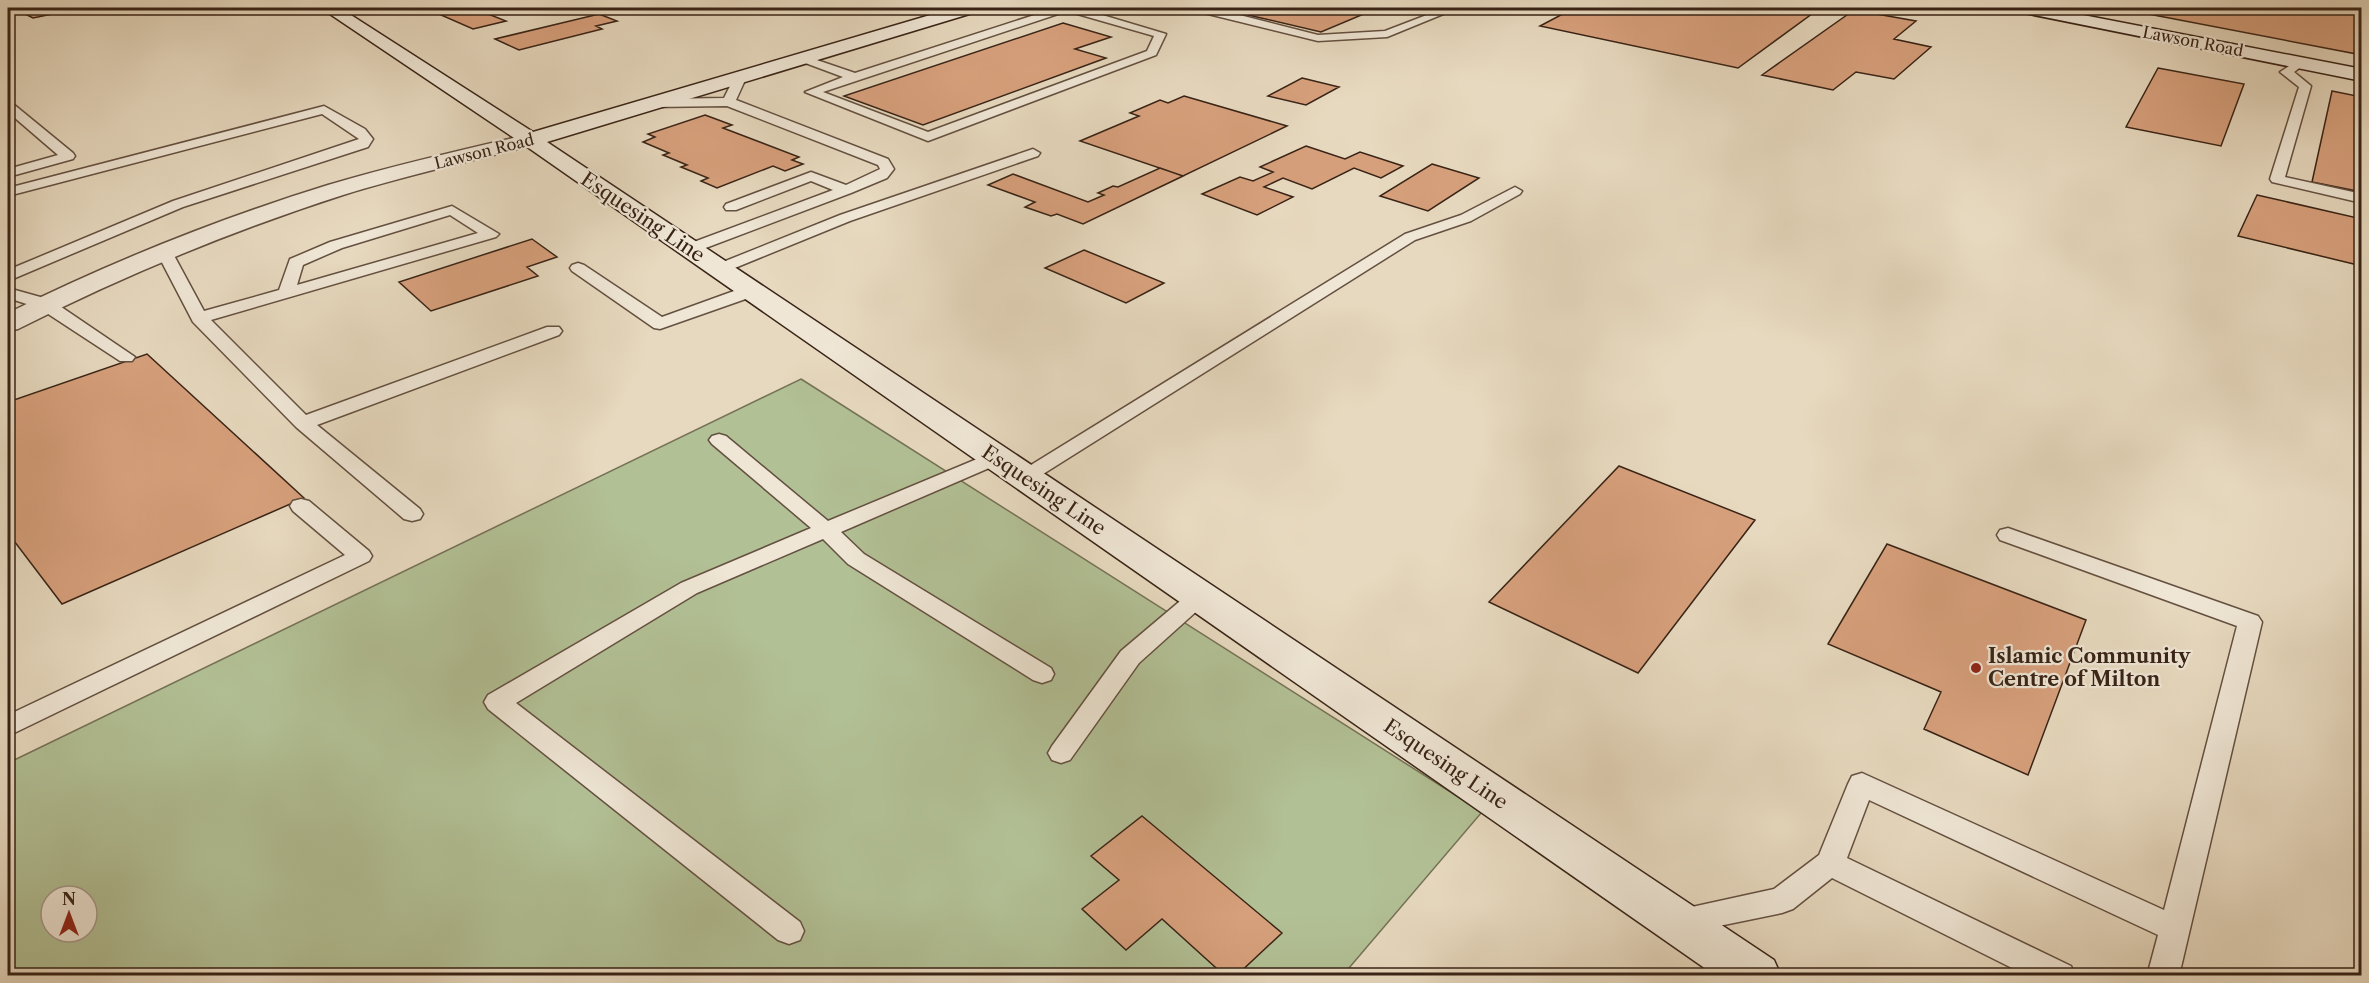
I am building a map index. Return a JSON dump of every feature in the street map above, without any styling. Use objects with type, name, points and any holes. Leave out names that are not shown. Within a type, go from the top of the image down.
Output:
[{"type":"street","name":"Lawson Road","points":[[2024,8],[2361,75]]},
{"type":"street","name":"Lawson Road","points":[[8,323],[45,304],[164,252],[260,215],[337,190],[530,140],[804,59],[960,9]]},
{"type":"street","name":"Esquesing Line","points":[[333,10],[530,140],[1757,975]]},
{"type":"lane","points":[[333,10],[359,8]]},
{"type":"lane","points":[[1075,8],[1160,34],[1152,53],[928,137],[811,92],[855,77],[1075,8]]},
{"type":"lane","points":[[1207,8],[1208,11],[1318,38],[1387,34],[1453,8]]},
{"type":"lane","points":[[804,59],[855,77]]},
{"type":"lane","points":[[2300,63],[2286,72],[2305,86],[2277,179],[2361,199]]},
{"type":"lane","points":[[729,102],[740,78]]},
{"type":"lane","points":[[654,103],[729,102],[883,162],[887,169],[882,175],[846,190],[689,249]]},
{"type":"lane","points":[[8,106],[68,156],[8,172]]},
{"type":"lane","points":[[8,192],[260,124],[324,110],[360,132],[366,139],[363,144],[178,204],[8,276]]},
{"type":"lane","points":[[719,269],[845,218],[1033,153]]},
{"type":"lane","points":[[730,207],[811,176],[846,190]]},
{"type":"lane","points":[[789,931],[497,702],[689,588],[826,530],[1010,468],[1410,237],[1466,218],[1515,191]]},
{"type":"lane","points":[[198,318],[491,234],[452,210],[336,245],[296,262],[286,292]]},
{"type":"lane","points":[[164,252],[198,318],[303,423],[412,514]]},
{"type":"lane","points":[[578,268],[660,324],[751,291]]},
{"type":"lane","points":[[8,293],[45,304],[126,357]]},
{"type":"lane","points":[[303,423],[553,331]]},
{"type":"lane","points":[[719,440],[826,530],[856,559],[1042,674]]},
{"type":"lane","points":[[8,726],[361,556],[301,506]]},
{"type":"lane","points":[[2008,535],[2250,622],[2163,975]]},
{"type":"lane","points":[[1061,753],[1130,657],[1200,596]]},
{"type":"lane","points":[[1678,922],[1782,900],[1830,863],[1862,784],[2175,929]]},
{"type":"lane","points":[[1830,863],[2060,975]]},
{"type":"green space","points":[[801,379],[1482,812],[1343,975],[8,976],[8,763]]},
{"type":"building","points":[[13,8],[82,8],[33,18]]},
{"type":"building","points":[[473,8],[506,21],[473,29],[441,15]]},
{"type":"building","points":[[1240,8],[1378,8],[1321,32],[1231,11]]},
{"type":"building","points":[[1574,8],[1820,8],[1738,68],[1540,26]]},
{"type":"building","points":[[2117,8],[2362,8],[2362,55]]},
{"type":"building","points":[[1854,10],[1916,21],[1894,39],[1931,47],[1894,79],[1856,72],[1833,90],[1762,75]]},
{"type":"building","points":[[599,14],[617,21],[596,26],[602,29],[519,50],[495,39]]},
{"type":"building","points":[[1063,23],[1111,37],[1075,49],[1106,58],[923,125],[844,96]]},
{"type":"building","points":[[2158,68],[2244,84],[2221,146],[2126,127]]},
{"type":"building","points":[[1302,78],[1339,87],[1306,105],[1268,96]]},
{"type":"building","points":[[2332,91],[2362,97],[2362,192],[2312,182]]},
{"type":"building","points":[[1184,96],[1287,126],[1183,176],[1080,141],[1139,116],[1130,113],[1160,100],[1168,103]]},
{"type":"building","points":[[705,115],[732,125],[723,128],[799,157],[792,160],[803,164],[785,171],[773,166],[717,188],[701,181],[708,178],[681,167],[687,165],[663,155],[669,153],[643,142],[655,137],[648,134]]},
{"type":"building","points":[[1306,146],[1345,159],[1360,152],[1403,166],[1381,178],[1354,168],[1312,189],[1283,178],[1264,187],[1293,197],[1257,215],[1202,194],[1240,177],[1253,181],[1273,172],[1260,167]]},
{"type":"building","points":[[1432,164],[1479,178],[1428,211],[1380,196]]},
{"type":"building","points":[[1160,168],[1183,176],[1083,224],[1057,214],[1051,216],[1025,207],[1035,202],[988,185],[1013,174],[1088,202],[1104,195],[1098,193],[1113,186],[1118,187]]},
{"type":"building","points":[[2257,195],[2362,219],[2362,266],[2238,236]]},
{"type":"building","points":[[532,239],[557,257],[527,267],[538,276],[431,311],[399,282]]},
{"type":"building","points":[[1084,250],[1164,283],[1126,303],[1045,268]]},
{"type":"building","points":[[147,354],[304,498],[62,604],[8,533],[8,402]]},
{"type":"building","points":[[1619,466],[1755,520],[1638,673],[1489,602]]},
{"type":"building","name":"Islamic Community Centre of Milton","points":[[1887,544],[2086,620],[2028,775],[1924,729],[1941,692],[1828,644]]},
{"type":"building","points":[[1142,816],[1282,933],[1236,976],[1225,976],[1162,919],[1126,950],[1082,909],[1119,880],[1091,856]]},
{"type":"place","name":"Islamic Community Centre of Milton","points":[[1976,668]]}]
